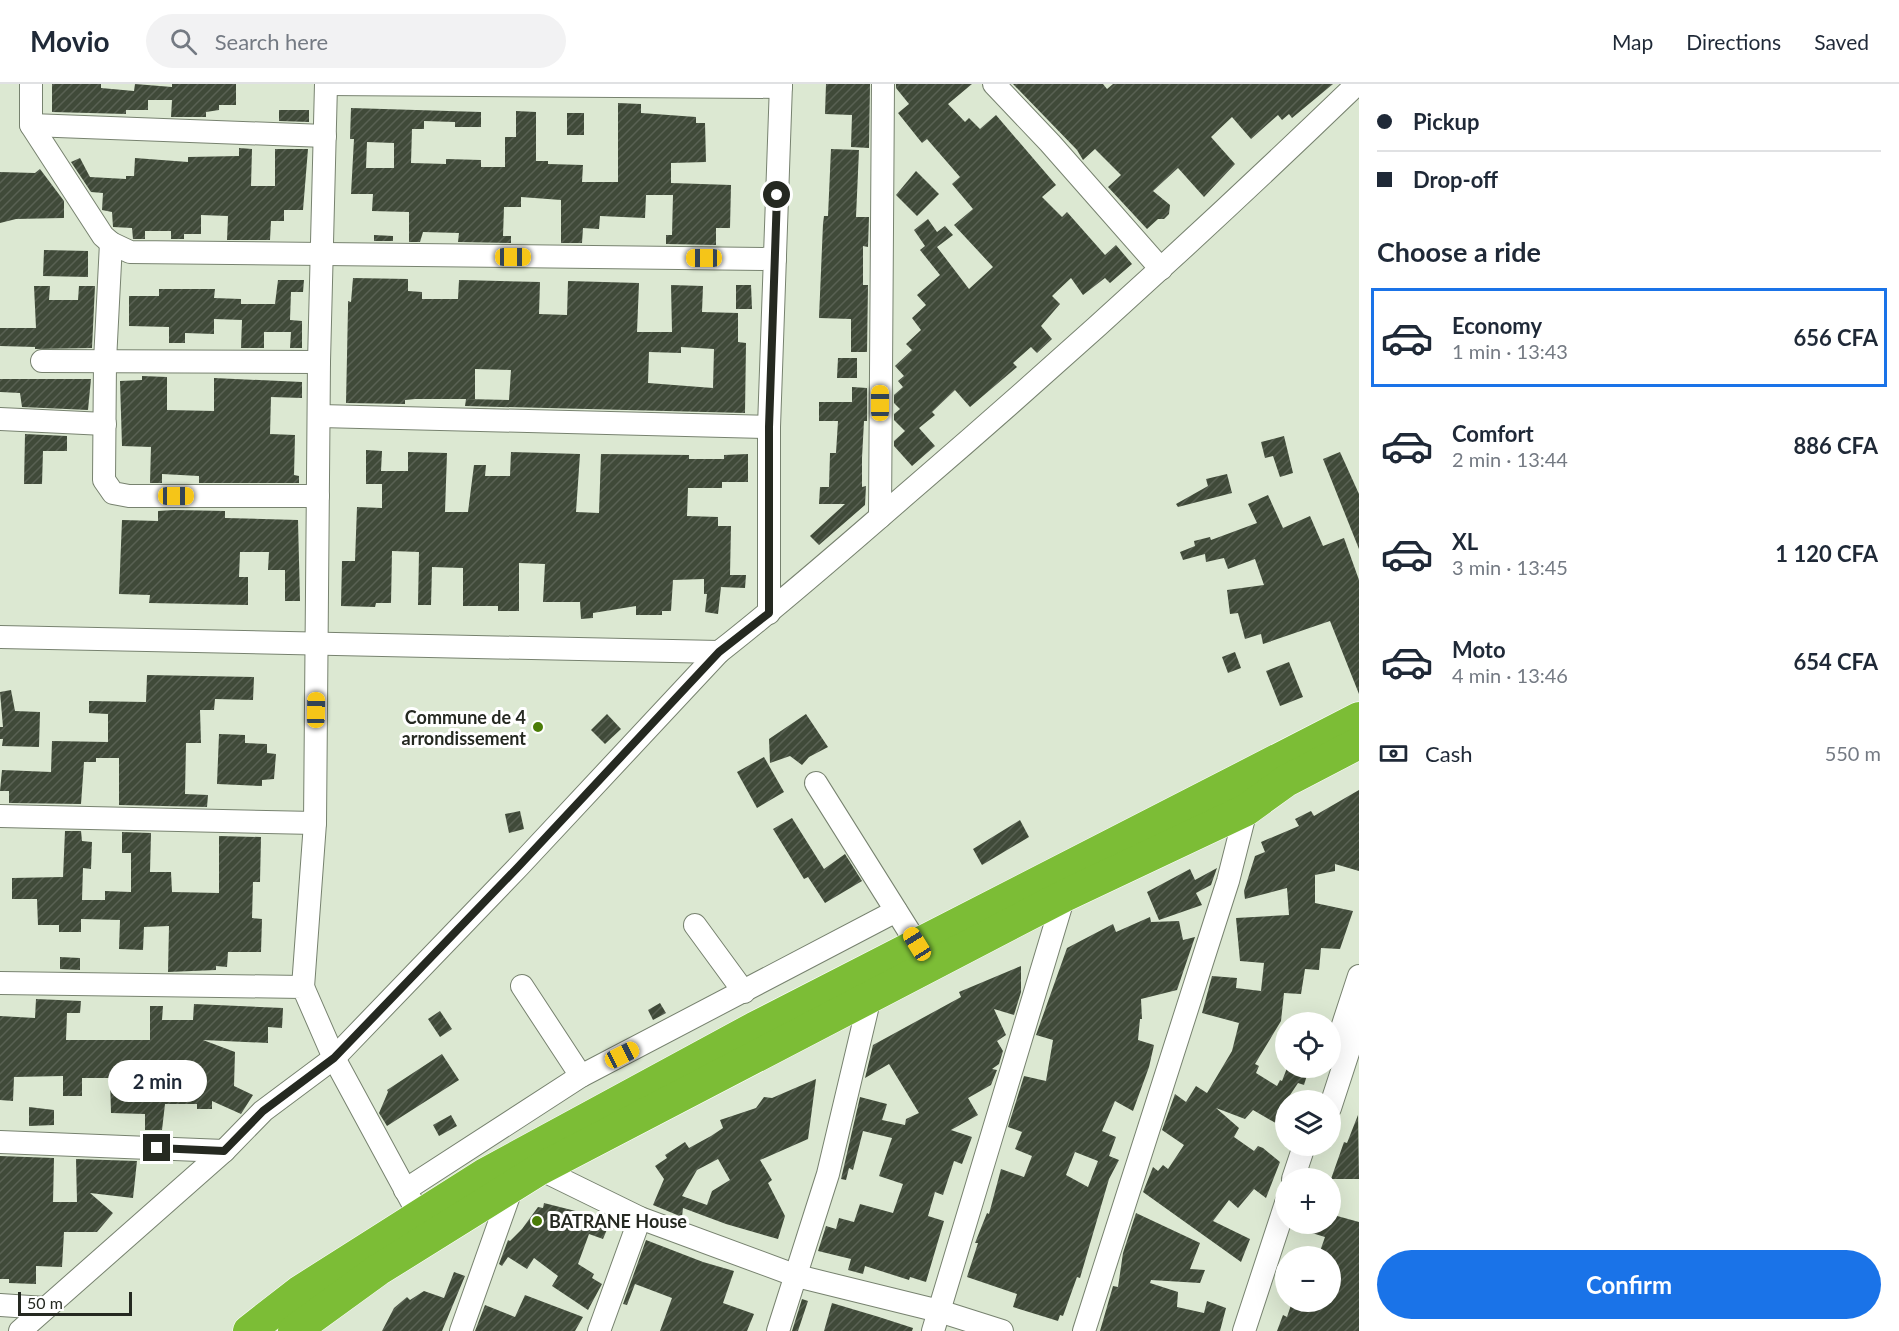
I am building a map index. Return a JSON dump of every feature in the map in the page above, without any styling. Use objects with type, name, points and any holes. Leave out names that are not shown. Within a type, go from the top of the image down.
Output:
[{"type":"highway","points":[[294,1331],[378,1270],[540,1168],[1064,896],[1246,810],[1280,771],[1359,698]]},
{"type":"highway","points":[[1280,771],[1359,718]]},
{"type":"highway","points":[[249,1331],[412,1203],[495,1168],[754,1028],[917,944],[1280,771],[1359,743]]},
{"type":"highway","points":[[1280,771],[1359,759]]},
{"type":"street","points":[[31,84],[31,125],[97,227],[111,243],[130,252],[323,256],[775,259]]},
{"type":"street","points":[[769,613],[769,427],[781,86],[326,84],[319,362],[315,823],[303,987],[334,1058],[412,1203],[581,1076],[896,911]]},
{"type":"street","points":[[880,517],[883,84]]},
{"type":"street","points":[[994,84],[1050,143],[1161,269]]},
{"type":"street","points":[[20,1331],[224,1151],[263,1111],[334,1058],[519,866],[719,652],[769,613],[1041,378],[1161,269],[1357,84]]},
{"type":"street","points":[[31,125],[325,136]]},
{"type":"street","points":[[111,243],[105,361],[104,480],[113,493],[129,496],[318,496]]},
{"type":"street","points":[[42,361],[319,362]]},
{"type":"street","points":[[320,416],[769,427]]},
{"type":"street","points":[[0,418],[105,424]]},
{"type":"street","points":[[0,638],[317,642],[719,652]]},
{"type":"street","points":[[816,783],[917,944]]},
{"type":"street","points":[[1084,1331],[1228,881],[1246,810]]},
{"type":"street","points":[[0,816],[315,823]]},
{"type":"street","points":[[936,1321],[1064,896]]},
{"type":"street","points":[[695,925],[744,992]]},
{"type":"street","points":[[1341,1030],[1359,975]]},
{"type":"street","points":[[0,983],[303,987]]},
{"type":"street","points":[[522,986],[581,1076]]},
{"type":"street","points":[[778,1331],[828,1174],[870,997]]},
{"type":"street","points":[[1336,1090],[1359,1018]]},
{"type":"street","points":[[0,1142],[224,1151]]},
{"type":"street","points":[[540,1168],[640,1218],[797,1276],[936,1321],[1002,1331]]},
{"type":"street","points":[[461,1331],[512,1187]]},
{"type":"street","points":[[599,1331],[640,1218]]},
{"type":"street","points":[[1244,1331],[1276,1234]]},
{"type":"street","points":[[1259,1331],[1290,1234]]},
{"type":"street","points":[[0,1305],[45,1308]]},
{"type":"building","points":[[52,84],[101,84],[101,88],[134,91],[135,84],[172,87],[172,84],[236,84],[236,105],[219,105],[219,110],[206,112],[206,117],[171,117],[172,100],[148,100],[148,110],[126,110],[126,114],[52,112]]},
{"type":"building","points":[[826,84],[870,84],[869,148],[851,147],[852,115],[825,114]]},
{"type":"building","points":[[896,84],[972,84],[948,104],[965,122],[969,118],[980,129],[996,115],[1056,185],[1042,197],[1062,217],[1067,212],[1105,255],[1116,245],[1132,264],[1110,283],[1105,278],[1083,295],[1071,278],[1052,296],[1060,304],[1041,326],[1052,339],[1037,353],[1031,347],[1013,363],[1017,367],[970,407],[955,390],[932,412],[935,415],[919,428],[935,446],[912,466],[894,446],[894,441],[905,431],[894,420],[894,414],[900,409],[894,403],[894,395],[903,387],[898,381],[904,376],[895,366],[912,350],[906,344],[921,330],[912,318],[926,305],[917,295],[940,275],[920,250],[925,246],[914,230],[928,219],[937,232],[945,226],[953,235],[937,247],[969,289],[993,267],[954,225],[973,209],[952,184],[960,177],[927,139],[922,143],[898,113],[909,104],[896,88]]},
{"type":"building","points":[[1013,84],[1103,84],[1107,89],[1113,84],[1333,84],[1292,118],[1289,114],[1282,120],[1278,115],[1251,139],[1232,117],[1211,137],[1235,164],[1204,197],[1178,168],[1153,191],[1170,205],[1169,214],[1164,219],[1158,219],[1147,229],[1108,187],[1121,175],[1095,149],[1083,160],[1077,150]]},
{"type":"building","points":[[618,103],[641,104],[641,113],[696,117],[696,123],[705,123],[706,162],[671,163],[671,183],[731,185],[730,228],[716,228],[716,245],[666,244],[666,235],[672,235],[673,195],[646,195],[645,218],[600,216],[599,229],[583,228],[582,243],[561,243],[561,200],[521,197],[521,207],[504,207],[503,236],[511,236],[511,243],[458,242],[459,233],[423,232],[420,242],[409,242],[409,212],[372,211],[373,194],[351,194],[354,139],[350,139],[351,108],[481,112],[481,127],[455,127],[455,122],[424,121],[424,129],[412,129],[411,163],[446,164],[446,159],[481,160],[481,167],[505,167],[505,137],[516,137],[516,111],[536,112],[536,161],[548,161],[548,164],[583,165],[582,182],[618,182]],"holes":[[[367,142],[394,143],[394,168],[366,168]]]},
{"type":"building","points":[[279,110],[309,110],[309,122],[279,121]]},
{"type":"building","points":[[567,113],[584,113],[584,135],[567,135]]},
{"type":"building","points":[[239,148],[252,149],[251,186],[275,186],[275,149],[308,149],[303,210],[284,210],[284,221],[271,221],[270,240],[227,240],[228,216],[201,215],[201,234],[184,234],[184,239],[171,239],[171,231],[145,231],[145,239],[133,239],[132,228],[113,227],[112,212],[102,210],[103,193],[91,192],[71,162],[80,158],[90,177],[126,179],[126,176],[134,176],[135,158],[188,162],[188,157],[239,156]]},
{"type":"building","points":[[831,149],[859,150],[856,217],[869,217],[868,247],[863,246],[863,285],[868,285],[867,352],[851,352],[851,319],[819,318],[823,224],[824,216],[828,216]]},
{"type":"building","points":[[40,169],[64,201],[64,218],[16,219],[0,223],[0,172],[35,173]]},
{"type":"building","points":[[916,171],[939,194],[917,216],[896,195]]},
{"type":"building","points":[[374,235],[393,236],[393,241],[374,241]]},
{"type":"building","points":[[44,250],[88,251],[88,277],[43,276]]},
{"type":"building","points":[[353,278],[408,279],[408,291],[422,292],[422,299],[458,299],[459,280],[540,282],[539,314],[567,315],[568,281],[639,283],[637,332],[672,332],[671,285],[703,286],[702,312],[738,313],[738,342],[746,343],[745,413],[465,406],[466,399],[415,399],[405,400],[405,404],[346,403],[348,301],[351,302]],"holes":[[[681,347],[714,349],[713,388],[648,383],[649,352],[681,353]],[[475,369],[511,370],[509,400],[466,399],[475,399]]]},
{"type":"building","points":[[278,280],[304,280],[303,292],[291,292],[290,320],[302,321],[302,348],[290,348],[291,332],[264,332],[264,348],[241,348],[242,320],[214,319],[214,334],[185,333],[185,343],[169,343],[169,327],[129,326],[129,296],[159,296],[159,289],[215,289],[214,298],[241,299],[241,304],[275,304]]},
{"type":"building","points":[[736,285],[751,285],[752,309],[736,309]]},
{"type":"building","points":[[34,286],[50,286],[49,300],[78,300],[79,286],[95,286],[92,348],[35,349],[35,347],[0,346],[0,328],[36,328]]},
{"type":"building","points":[[838,358],[857,358],[857,378],[837,378]]},
{"type":"building","points":[[142,376],[167,377],[167,410],[214,411],[214,378],[302,382],[302,398],[271,397],[270,434],[295,435],[294,475],[299,476],[299,483],[199,483],[199,476],[162,474],[162,483],[150,483],[151,447],[122,446],[120,381],[142,380]]},
{"type":"building","points":[[0,379],[91,379],[88,410],[22,407],[20,393],[0,392]]},
{"type":"building","points":[[852,387],[867,388],[867,421],[864,421],[862,458],[862,487],[866,486],[865,505],[819,545],[810,536],[845,504],[819,504],[820,487],[829,487],[830,453],[836,453],[838,421],[819,421],[819,402],[852,402]]},
{"type":"building","points":[[25,434],[67,436],[67,451],[43,451],[42,484],[24,484]]},
{"type":"building","points":[[1284,436],[1293,473],[1280,477],[1273,456],[1265,458],[1261,442]]},
{"type":"building","points":[[366,450],[382,451],[381,471],[408,471],[408,452],[447,453],[445,512],[468,512],[474,465],[486,465],[485,476],[510,476],[511,452],[580,454],[576,512],[599,513],[601,454],[689,455],[689,459],[724,459],[724,455],[748,454],[748,482],[722,482],[722,488],[688,488],[687,516],[718,517],[718,526],[731,526],[730,575],[746,575],[745,588],[721,587],[718,614],[705,612],[707,594],[704,594],[704,579],[673,580],[671,611],[662,611],[662,615],[636,615],[636,606],[593,613],[593,618],[581,619],[580,602],[543,602],[545,564],[519,563],[519,611],[498,611],[498,606],[463,606],[463,568],[432,567],[431,605],[418,605],[419,552],[392,551],[391,603],[376,603],[375,607],[341,606],[342,561],[355,561],[357,507],[382,508],[382,484],[366,484]]},
{"type":"building","points":[[1340,452],[1359,494],[1359,549],[1323,459]]},
{"type":"building","points":[[1227,474],[1232,493],[1178,507],[1176,504],[1208,486],[1206,479]]},
{"type":"building","points":[[1268,495],[1283,528],[1310,516],[1323,546],[1344,538],[1359,580],[1359,694],[1330,621],[1263,644],[1261,634],[1245,639],[1238,613],[1230,614],[1227,590],[1264,585],[1255,559],[1228,569],[1224,558],[1206,562],[1205,554],[1183,560],[1180,552],[1195,546],[1194,541],[1210,537],[1211,540],[1257,523],[1248,504]]},
{"type":"building","points":[[158,511],[225,511],[225,518],[298,520],[300,601],[285,601],[285,570],[268,570],[269,552],[240,552],[239,577],[248,577],[248,605],[149,603],[150,595],[119,594],[122,520],[158,521]]},
{"type":"building","points":[[1235,652],[1241,668],[1228,673],[1222,657]]},
{"type":"building","points":[[1289,662],[1303,697],[1280,706],[1266,671]]},
{"type":"building","points":[[147,675],[254,677],[253,700],[215,699],[214,710],[200,710],[201,743],[186,743],[185,794],[208,795],[207,807],[119,805],[119,758],[96,758],[96,762],[84,762],[81,804],[9,803],[9,791],[0,791],[2,770],[51,772],[52,741],[108,742],[108,714],[89,713],[89,701],[146,702]]},
{"type":"building","points":[[11,690],[15,711],[40,712],[39,747],[2,746],[0,692]]},
{"type":"building","points":[[607,714],[621,729],[605,744],[591,730]]},
{"type":"building","points":[[806,714],[828,747],[809,757],[802,765],[790,756],[770,763],[769,739]]},
{"type":"building","points":[[219,734],[245,735],[245,743],[267,744],[267,753],[276,754],[274,779],[262,780],[262,786],[217,784]]},
{"type":"building","points":[[764,757],[784,792],[757,808],[737,772]]},
{"type":"building","points":[[1359,790],[1359,871],[1335,864],[1335,871],[1315,875],[1315,903],[1353,911],[1340,949],[1321,948],[1319,970],[1305,969],[1301,994],[1284,993],[1282,1012],[1275,1012],[1275,1031],[1255,1064],[1259,1066],[1256,1073],[1277,1086],[1283,1078],[1306,1078],[1304,1085],[1298,1083],[1293,1090],[1275,1090],[1275,1123],[1253,1110],[1245,1119],[1216,1108],[1239,1128],[1234,1137],[1254,1151],[1258,1146],[1263,1148],[1280,1162],[1278,1168],[1275,1168],[1275,1175],[1266,1198],[1254,1189],[1238,1208],[1229,1200],[1213,1221],[1250,1239],[1241,1262],[1143,1192],[1153,1167],[1158,1171],[1163,1165],[1168,1169],[1184,1145],[1162,1130],[1175,1094],[1186,1102],[1196,1086],[1207,1093],[1232,1051],[1239,1023],[1202,1013],[1212,976],[1237,978],[1236,988],[1261,991],[1264,963],[1240,961],[1236,918],[1289,915],[1287,888],[1245,899],[1244,891],[1255,856],[1265,852],[1261,842],[1299,826],[1295,819],[1311,811],[1314,816]]},
{"type":"building","points":[[520,811],[524,829],[509,833],[505,814]]},
{"type":"building","points":[[792,818],[824,869],[845,854],[862,881],[825,903],[808,877],[804,879],[773,829]]},
{"type":"building","points":[[1020,820],[1029,837],[982,865],[973,849]]},
{"type":"building","points":[[65,831],[81,831],[82,841],[92,842],[91,869],[83,868],[82,900],[105,900],[105,891],[131,892],[131,853],[122,853],[122,832],[151,833],[150,872],[171,872],[172,892],[219,893],[219,836],[261,837],[260,882],[253,882],[252,918],[262,919],[261,952],[228,952],[227,967],[216,966],[216,970],[168,972],[169,926],[144,927],[143,950],[119,949],[120,920],[81,919],[81,932],[59,932],[59,925],[38,925],[37,899],[12,899],[12,878],[63,877]]},
{"type":"building","points":[[1217,868],[1211,885],[1196,893],[1202,905],[1159,920],[1147,892],[1190,869],[1195,880]]},
{"type":"building","points":[[1150,917],[1151,922],[1179,921],[1183,940],[1195,937],[1177,990],[1141,999],[1142,1019],[1140,1019],[1138,1040],[1154,1045],[1149,1067],[1133,1111],[1115,1101],[1102,1131],[1116,1137],[1109,1156],[1119,1160],[1109,1179],[1080,1278],[1077,1277],[1063,1316],[1060,1315],[1058,1321],[1013,1307],[1017,1294],[967,1277],[978,1243],[975,1243],[987,1213],[989,1214],[1001,1169],[1024,1177],[1032,1156],[1015,1149],[1022,1132],[1008,1127],[1024,1076],[1046,1081],[1053,1040],[1036,1035],[1067,948],[1113,924],[1116,932]],"holes":[[[1075,1152],[1098,1161],[1088,1187],[1066,1175]]]},
{"type":"building","points":[[60,957],[80,958],[80,970],[60,969]]},
{"type":"building","points":[[1021,966],[1021,992],[1014,1015],[994,1009],[1006,1035],[997,1041],[1003,1051],[999,1064],[992,1069],[997,1070],[991,1085],[968,1098],[978,1115],[951,1130],[972,1137],[962,1164],[954,1161],[943,1195],[935,1192],[928,1216],[944,1221],[926,1282],[910,1277],[909,1280],[865,1266],[863,1274],[848,1270],[851,1259],[818,1251],[826,1226],[836,1229],[839,1218],[854,1222],[860,1204],[893,1213],[903,1184],[879,1176],[892,1138],[863,1131],[853,1170],[849,1168],[846,1180],[841,1179],[860,1097],[887,1104],[882,1120],[905,1125],[906,1119],[919,1113],[889,1064],[865,1078],[873,1045],[961,997],[959,992]]},
{"type":"building","points":[[36,999],[81,1001],[80,1013],[67,1013],[66,1040],[150,1040],[150,1006],[163,1006],[162,1020],[193,1020],[194,1004],[283,1008],[282,1028],[268,1027],[268,1043],[203,1040],[235,1052],[234,1086],[253,1095],[241,1114],[212,1101],[212,1109],[197,1109],[197,1104],[165,1104],[162,1130],[145,1130],[145,1114],[111,1113],[110,1078],[82,1078],[82,1096],[63,1096],[63,1076],[14,1077],[13,1101],[0,1100],[0,1016],[35,1018]]},
{"type":"building","points":[[660,1003],[666,1013],[653,1020],[648,1010]]},
{"type":"building","points":[[440,1011],[452,1029],[440,1037],[428,1019]]},
{"type":"building","points":[[442,1054],[459,1080],[387,1126],[379,1113],[387,1090]]},
{"type":"building","points":[[816,1079],[808,1139],[760,1160],[772,1180],[768,1183],[785,1216],[778,1239],[726,1224],[683,1208],[682,1217],[653,1205],[664,1179],[655,1166],[667,1158],[665,1155],[685,1142],[689,1148],[723,1128],[720,1120],[756,1108],[764,1097],[772,1098]],"holes":[[[718,1159],[730,1180],[712,1191],[707,1205],[682,1196],[697,1170]]]},
{"type":"building","points":[[29,1107],[54,1110],[54,1125],[29,1126]]},
{"type":"building","points":[[451,1115],[457,1126],[439,1136],[433,1125]]},
{"type":"building","points":[[1358,1115],[1359,1179],[1341,1179],[1341,1168],[1335,1168],[1341,1156],[1344,1142],[1347,1143]]},
{"type":"building","points":[[0,1156],[54,1158],[53,1202],[77,1202],[76,1159],[137,1161],[133,1198],[90,1193],[113,1213],[97,1232],[64,1232],[62,1267],[36,1266],[36,1284],[9,1283],[9,1279],[0,1279]]},
{"type":"building","points":[[544,1203],[611,1220],[603,1239],[589,1234],[578,1264],[594,1274],[592,1278],[602,1284],[588,1310],[552,1286],[558,1276],[534,1258],[527,1269],[508,1257],[502,1266],[499,1264],[508,1240],[510,1241],[522,1229],[538,1207],[543,1208]]},
{"type":"building","points":[[1136,1213],[1200,1243],[1190,1269],[1205,1270],[1200,1283],[1151,1280],[1150,1283],[1178,1292],[1177,1307],[1204,1313],[1207,1301],[1226,1308],[1220,1331],[1100,1331],[1113,1286],[1118,1287],[1123,1253]]},
{"type":"building","points":[[1341,1217],[1359,1222],[1359,1331],[1277,1331],[1283,1315],[1287,1317],[1289,1312],[1341,1312],[1341,1246],[1322,1246],[1325,1237],[1315,1234],[1341,1234]]},
{"type":"building","points":[[646,1240],[703,1262],[734,1271],[723,1303],[754,1314],[747,1331],[660,1331],[672,1298],[635,1284],[627,1305],[623,1304]]},
{"type":"building","points":[[454,1272],[465,1276],[442,1331],[382,1331],[394,1308],[407,1297],[410,1300],[424,1291],[444,1298]]},
{"type":"building","points":[[525,1295],[583,1317],[575,1331],[475,1331],[485,1305],[515,1317]]},
{"type":"building","points":[[802,1299],[808,1301],[798,1331],[792,1331]]},
{"type":"building","points":[[832,1303],[913,1328],[912,1331],[824,1331]]},
{"type":"place","name":"Commune de 4 arrondissement","points":[[538,727]]},
{"type":"place","name":"BATRANE House","points":[[537,1221]]},
{"type":"route","points":[[157,1148],[224,1151],[263,1111],[334,1058],[519,866],[719,652],[769,613],[769,427],[777,195]]}]
